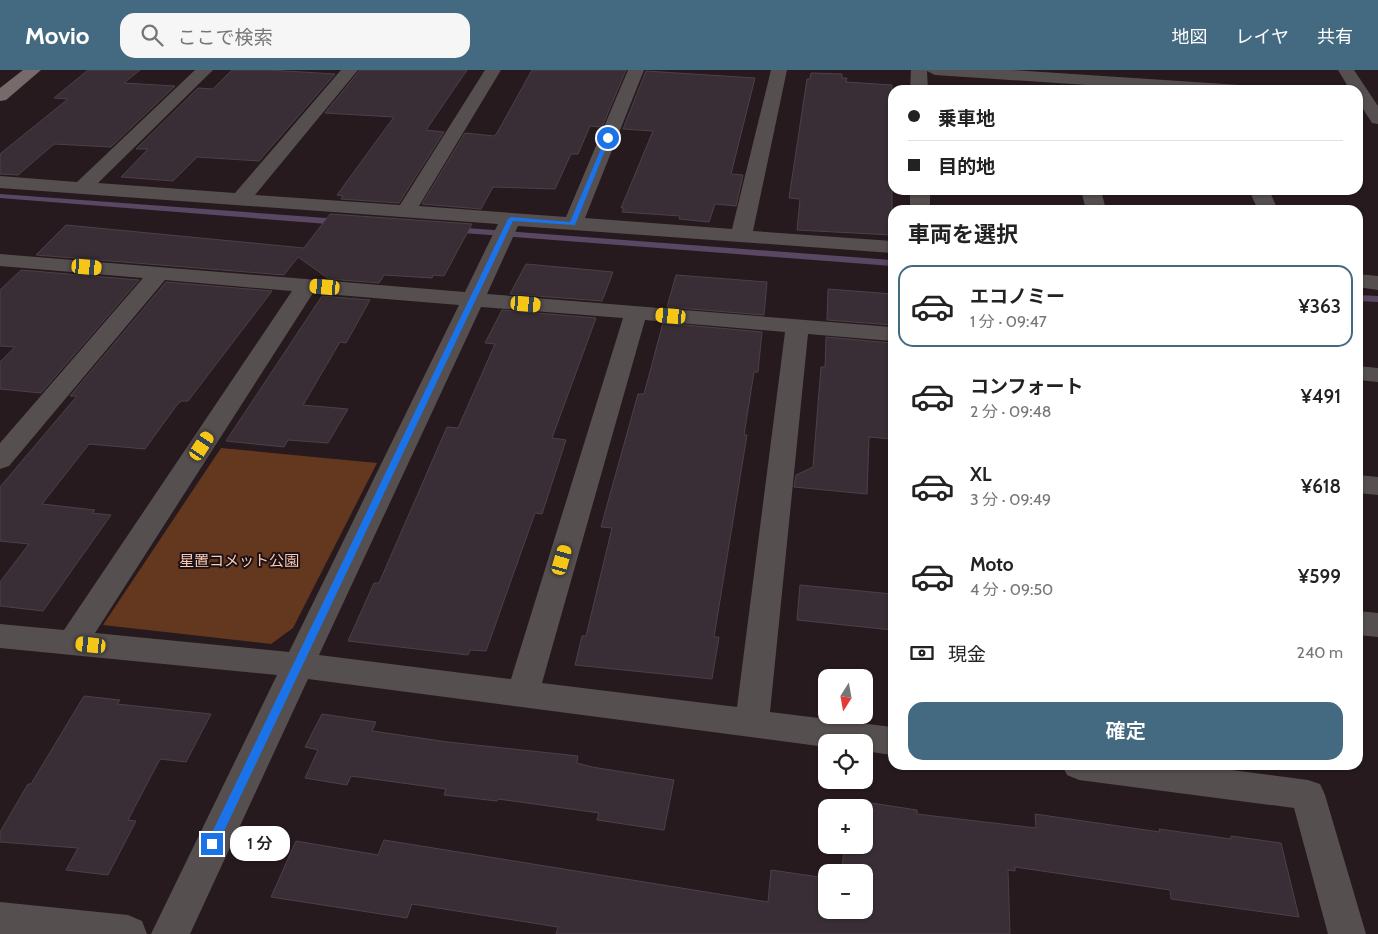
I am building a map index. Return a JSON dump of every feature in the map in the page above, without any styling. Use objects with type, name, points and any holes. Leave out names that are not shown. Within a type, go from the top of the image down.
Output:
[{"type":"street","points":[[0,96],[33,70]]},
{"type":"street","points":[[82,188],[205,70]]},
{"type":"street","points":[[242,200],[350,70]]},
{"type":"street","points":[[406,211],[493,70]]},
{"type":"street","points":[[573,224],[636,70]]},
{"type":"street","points":[[742,236],[779,70]]},
{"type":"street","points":[[919,70],[919,85]]},
{"type":"street","points":[[935,70],[1146,85]]},
{"type":"street","points":[[1204,70],[1210,85]]},
{"type":"street","points":[[1346,70],[1357,85]]},
{"type":"street","points":[[1366,98],[1378,119]]},
{"type":"street","points":[[0,182],[406,211],[506,229],[573,224],[888,247]]},
{"type":"street","points":[[170,934],[506,229]]},
{"type":"street","points":[[5,266],[160,273],[888,334]]},
{"type":"street","points":[[0,460],[160,273]]},
{"type":"street","points":[[1363,282],[1378,283]]},
{"type":"street","points":[[72,643],[307,285]]},
{"type":"street","points":[[523,693],[636,313]]},
{"type":"street","points":[[752,723],[797,326]]},
{"type":"street","points":[[1363,374],[1378,375]]},
{"type":"street","points":[[1363,484],[1378,486]]},
{"type":"street","points":[[1363,624],[1378,625]]},
{"type":"street","points":[[0,636],[298,665],[888,740]]},
{"type":"street","points":[[1117,770],[1308,795],[1347,934]]},
{"type":"street","points":[[0,920],[128,934]]},
{"type":"green space","name":"星置コメット公園","points":[[221,448],[377,463],[293,628],[271,644],[103,625]]},
{"type":"building","points":[[88,70],[140,70],[124,83],[175,86],[111,147],[54,144],[18,175],[0,174],[0,154],[68,99],[54,98]]},
{"type":"building","points":[[232,70],[335,74],[259,161],[197,157],[173,181],[121,177],[148,149],[136,149],[198,88],[213,89]]},
{"type":"building","points":[[360,70],[467,70],[426,130],[444,132],[399,203],[341,199],[343,196],[337,195],[394,117],[325,113]]},
{"type":"building","points":[[532,70],[626,70],[602,127],[590,126],[578,154],[571,154],[555,189],[493,187],[481,209],[422,204],[465,133],[494,136],[497,133]]},
{"type":"building","points":[[646,71],[755,78],[731,174],[743,175],[736,206],[715,204],[709,222],[679,219],[680,216],[622,212],[624,208],[621,208],[653,131],[623,129]]},
{"type":"building","points":[[811,73],[842,74],[842,78],[847,78],[846,82],[892,85],[888,85],[888,195],[892,195],[892,205],[888,205],[888,235],[797,230],[800,199],[789,198],[807,79],[810,79]]},
{"type":"building","points":[[330,214],[472,224],[444,276],[433,275],[432,278],[384,275],[379,283],[329,279],[298,257],[284,275],[36,255],[66,225],[304,248]]},
{"type":"building","points":[[526,264],[613,272],[602,301],[510,294]]},
{"type":"building","points":[[21,270],[139,280],[41,393],[0,389],[0,362],[15,347],[0,346],[0,290]]},
{"type":"building","points":[[676,275],[767,282],[764,315],[667,307]]},
{"type":"building","points":[[166,282],[272,291],[188,401],[181,401],[176,406],[145,449],[89,444],[42,504],[95,510],[92,513],[111,515],[43,611],[0,606],[0,582],[29,544],[0,541],[0,487],[77,396],[70,396]]},
{"type":"building","points":[[828,289],[888,294],[888,325],[827,320]]},
{"type":"building","points":[[322,296],[370,300],[346,343],[340,342],[303,405],[348,409],[328,443],[288,440],[284,447],[226,441]]},
{"type":"building","points":[[502,310],[596,318],[552,438],[566,440],[542,514],[535,513],[486,651],[470,650],[468,655],[348,641],[374,583],[379,583],[447,427],[458,428],[495,344],[485,343]]},
{"type":"building","points":[[663,323],[762,332],[758,372],[754,372],[744,435],[747,435],[714,637],[719,637],[712,679],[575,665],[582,636],[586,636],[612,528],[601,527],[638,394],[644,394]]},
{"type":"building","points":[[826,337],[888,343],[888,439],[869,437],[867,494],[794,487],[796,475],[813,467],[821,367],[825,367]]},
{"type":"building","points":[[800,585],[888,594],[888,630],[797,620]]},
{"type":"building","points":[[84,696],[120,700],[117,704],[211,714],[186,762],[160,759],[128,820],[136,821],[108,875],[66,870],[78,848],[0,842],[0,832]]},
{"type":"building","points":[[322,714],[376,722],[372,731],[448,742],[578,756],[577,763],[592,767],[674,780],[664,830],[597,820],[599,813],[498,799],[497,801],[444,795],[446,789],[351,776],[347,785],[305,778],[318,750],[305,747]]},
{"type":"building","points":[[873,803],[917,810],[917,814],[1036,828],[1035,814],[1160,832],[1159,829],[1231,839],[1231,836],[1281,843],[1299,917],[1171,899],[1170,890],[1015,867],[1015,871],[1008,870],[1010,934],[556,934],[558,927],[412,904],[407,918],[271,897],[296,841],[378,855],[384,840],[768,902],[771,870],[818,877],[818,919],[873,919],[873,864],[843,864],[843,854],[873,854]]},
{"type":"waterway","points":[[0,196],[340,222]]},
{"type":"waterway","points":[[453,230],[888,263]]},
{"type":"waterway","points":[[1363,298],[1378,299]]},
{"type":"route","points":[[212,844],[511,219],[573,224],[608,138]]}]
